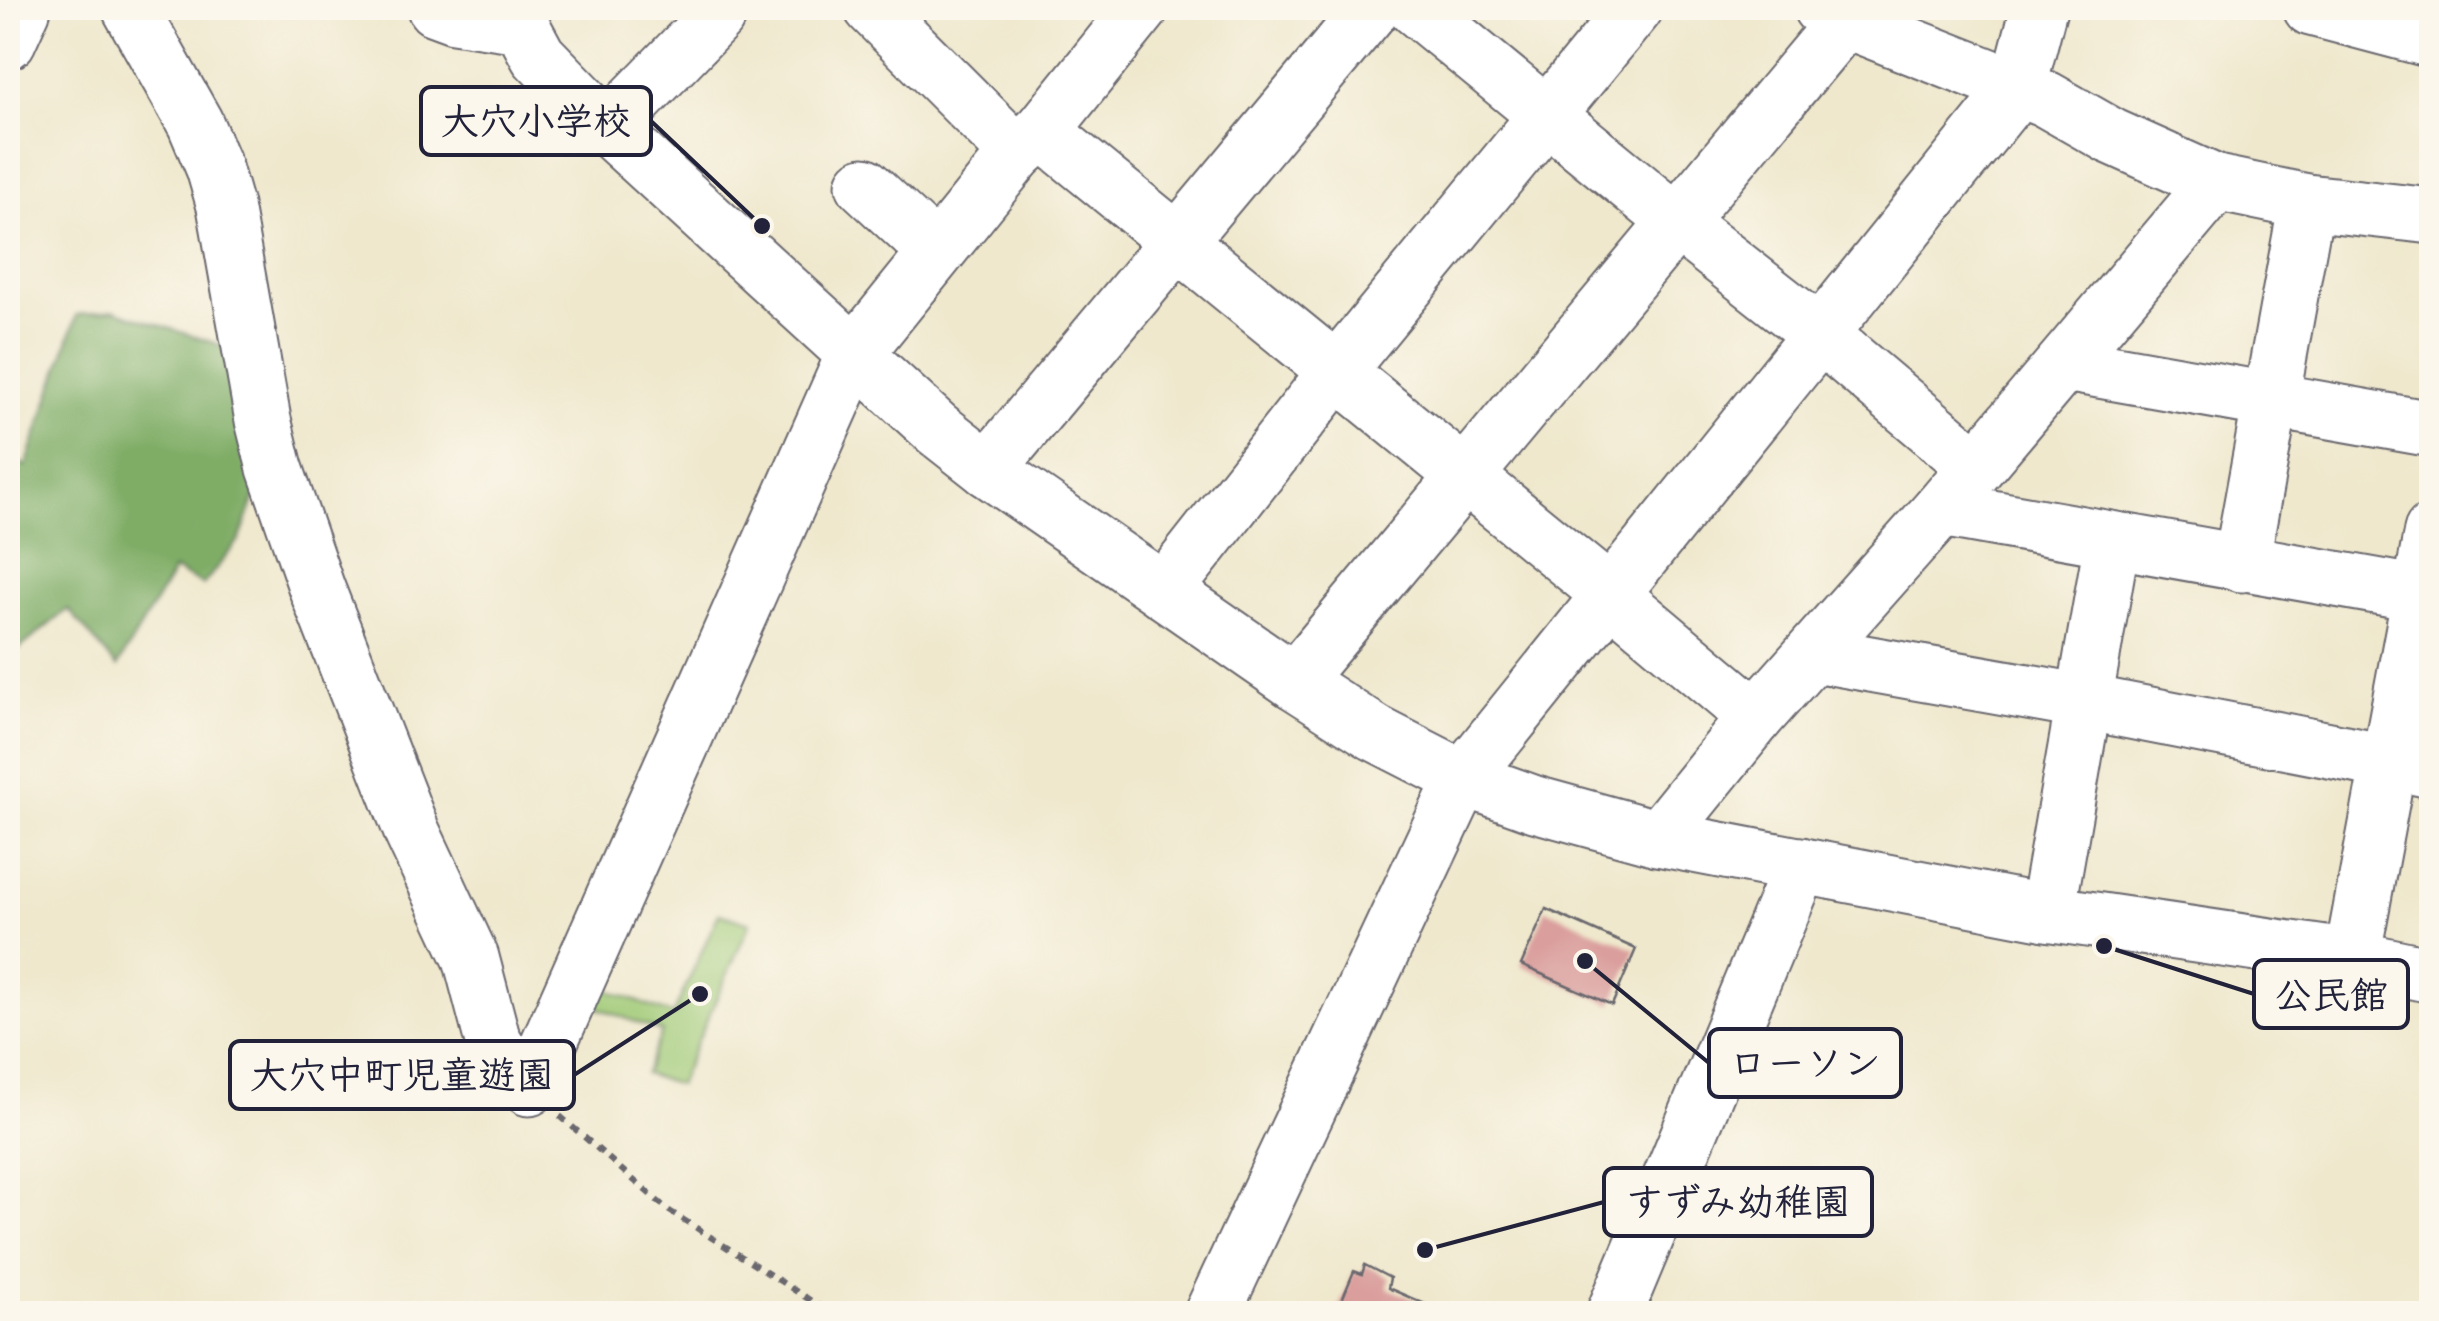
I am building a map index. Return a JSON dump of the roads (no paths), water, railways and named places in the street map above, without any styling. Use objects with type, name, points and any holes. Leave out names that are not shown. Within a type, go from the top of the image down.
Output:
[{"type":"street","points":[[8,41],[23,8]]},
{"type":"street","points":[[130,8],[195,123],[214,168],[263,420],[317,588],[412,832],[471,958],[492,1038],[509,1068],[529,1088],[854,355],[1029,142],[1125,14]]},
{"type":"street","points":[[436,8],[454,14],[516,16],[538,56],[608,128],[936,429],[1294,681],[1375,733],[1463,778],[1550,808],[1658,838],[2046,913],[2352,958],[2432,975]]},
{"type":"street","points":[[872,8],[1029,142],[1176,241],[1756,717]]},
{"type":"street","points":[[988,469],[1372,8]]},
{"type":"street","points":[[1416,8],[1821,335],[1976,466]]},
{"type":"street","points":[[1164,590],[1635,8]]},
{"type":"street","points":[[1212,1314],[1463,778],[2018,88],[2039,8]]},
{"type":"street","points":[[2312,8],[2377,16],[2432,40]]},
{"type":"street","points":[[1294,681],[1677,222],[1833,14],[2046,100],[2111,136],[2216,183],[2307,202],[2432,216]]},
{"type":"street","points":[[608,128],[717,16]]},
{"type":"street","points":[[1658,838],[1756,717],[1941,509],[2216,183]]},
{"type":"street","points":[[864,185],[936,252]]},
{"type":"street","points":[[2241,564],[2307,202]]},
{"type":"street","points":[[2064,364],[2432,430]]},
{"type":"street","points":[[1941,509],[2426,595]]},
{"type":"street","points":[[2352,958],[2410,766],[2432,531]]},
{"type":"street","points":[[2046,913],[2112,542]]},
{"type":"street","points":[[1814,654],[2410,766]]},
{"type":"street","points":[[1614,1314],[1801,865]]},
{"type":"place","name":"大穴小学校","points":[[762,226]]},
{"type":"place","name":"公民館","points":[[2104,946]]},
{"type":"place","name":"ローソン","points":[[1585,961]]},
{"type":"place","name":"大穴中町児童遊園","points":[[700,994]]},
{"type":"place","name":"すずみ幼稚園","points":[[1425,1250]]}]
